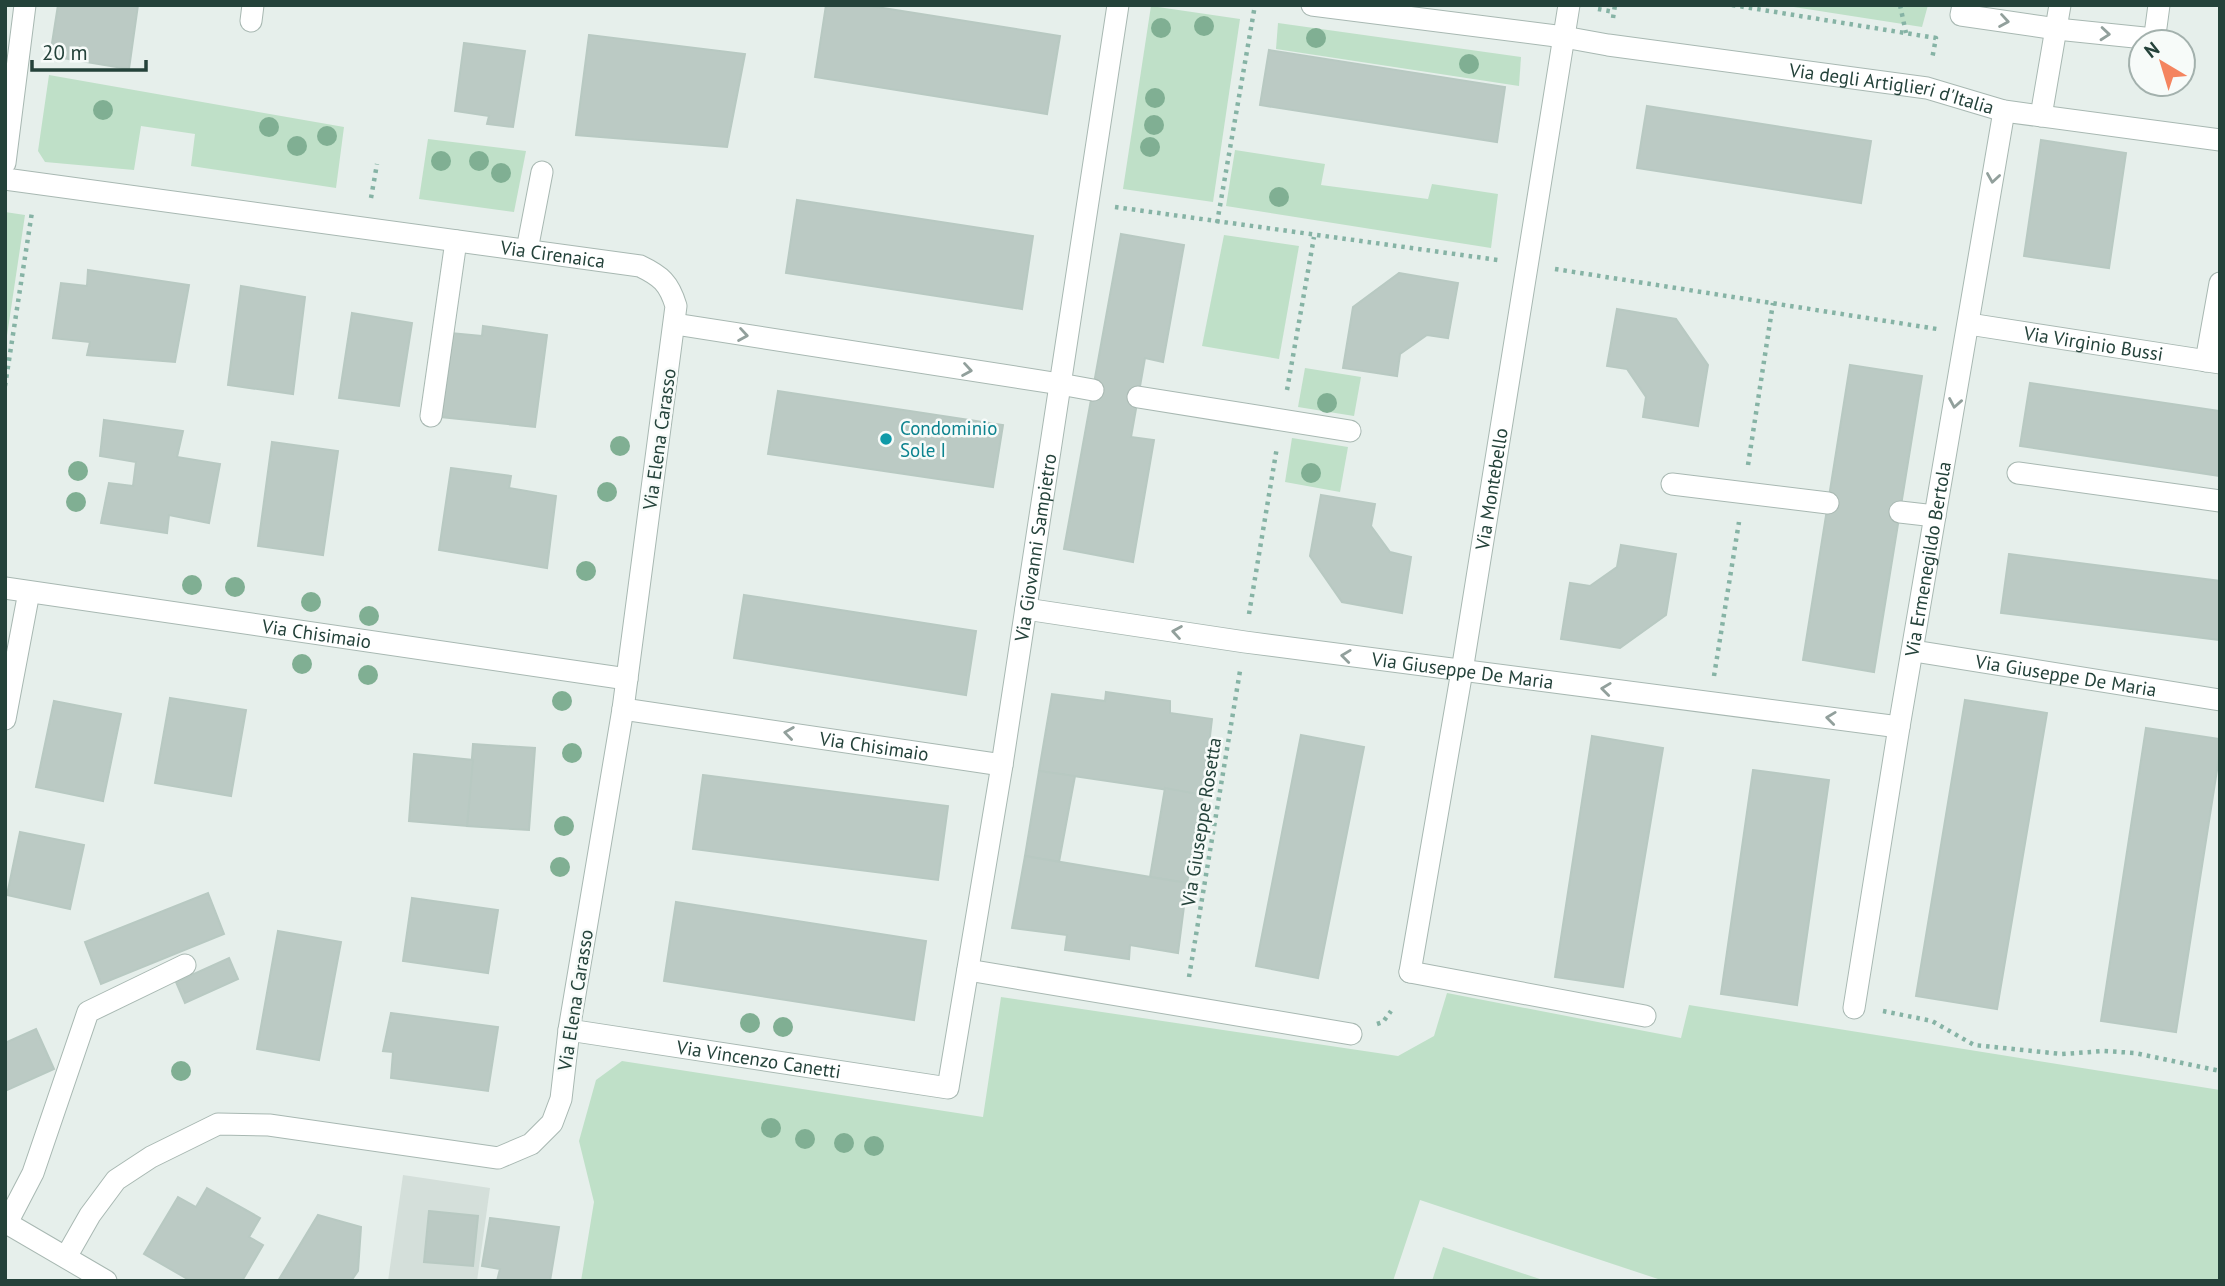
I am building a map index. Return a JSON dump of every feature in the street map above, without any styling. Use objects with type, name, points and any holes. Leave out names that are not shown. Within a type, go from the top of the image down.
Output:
[{"type":"street","points":[[5,163],[25,5]]},
{"type":"street","name":"Via Giovanni Sampietro","points":[[948,1088],[1002,765],[1118,5]]},
{"type":"street","name":"Via degli Artiglieri d'Italia","points":[[1312,5],[1927,88],[2004,111],[2220,140]]},
{"type":"street","name":"Via Montebello","points":[[1569,5],[1462,671],[1410,972],[1645,1016]]},
{"type":"street","points":[[1963,5],[1961,15],[2127,37]]},
{"type":"street","points":[[2041,116],[2060,5]]},
{"type":"street","points":[[2156,28],[2159,5]]},
{"type":"street","name":"Via Ermenegildo Bertola","points":[[1854,1008],[2004,111]]},
{"type":"street","points":[[527,250],[542,172]]},
{"type":"street","name":"Via Cirenaica","points":[[5,179],[640,266],[658,274],[671,290],[676,306],[675,324]]},
{"type":"street","points":[[431,416],[456,241]]},
{"type":"street","points":[[2213,362],[2220,283]]},
{"type":"street","points":[[675,324],[1093,390]]},
{"type":"street","name":"Via Elena Carasso","points":[[66,1257],[90,1215],[116,1180],[150,1157],[218,1124],[269,1125],[498,1157],[531,1144],[552,1123],[561,1099],[569,1030],[623,709],[675,324]]},
{"type":"street","name":"Via Virginio Bussi","points":[[1968,329],[2213,362]]},
{"type":"street","points":[[1139,397],[1350,431]]},
{"type":"street","points":[[2018,473],[2220,501]]},
{"type":"street","points":[[1672,484],[1828,503]]},
{"type":"street","points":[[1900,512],[1935,516]]},
{"type":"street","name":"Via Chisimaio","points":[[5,588],[627,679]]},
{"type":"street","points":[[5,719],[29,592]]},
{"type":"street","name":"Via Giuseppe De Maria","points":[[1026,609],[1245,642],[1899,727]]},
{"type":"street","name":"Via Giuseppe De Maria","points":[[1914,651],[2220,699]]},
{"type":"street","name":"Via Chisimaio","points":[[623,709],[1002,765]]},
{"type":"street","points":[[106,1281],[6,1222],[33,1173],[88,1013],[185,965]]},
{"type":"street","points":[[968,970],[1351,1034]]},
{"type":"street","name":"Via Vincenzo Canetti","points":[[569,1030],[948,1088]]},
{"type":"path","points":[[1217,223],[1255,5]]},
{"type":"path","points":[[1596,5],[1598,10],[1614,12]]},
{"type":"path","points":[[1732,5],[1936,38],[1927,88]]},
{"type":"path","points":[[1900,5],[1906,33]]},
{"type":"path","points":[[371,198],[377,164]]},
{"type":"path","points":[[5,386],[37,183]]},
{"type":"path","points":[[1087,203],[1968,329]]},
{"type":"path","name":"Via Giuseppe Rosetta","points":[[1185,1005],[1245,642]]},
{"type":"path","points":[[1854,1008],[1894,1011],[1932,1021],[1974,1045],[2062,1054],[2104,1051],[2135,1053],[2220,1071]]},
{"type":"shaded area","points":[[403,1175],[490,1188],[477,1281],[388,1281]]},
{"type":"green space","points":[[1781,5],[1928,5],[1922,27]]},
{"type":"green space","points":[[1151,6],[1240,19],[1213,202],[1123,189]]},
{"type":"green space","points":[[1278,23],[1521,57],[1519,86],[1276,49]]},
{"type":"green space","points":[[49,75],[344,127],[336,188],[191,166],[195,134],[141,126],[134,170],[45,162],[38,151]]},
{"type":"green space","points":[[428,139],[526,151],[514,212],[419,199]]},
{"type":"green space","points":[[1235,150],[1325,164],[1321,185],[1428,199],[1432,184],[1498,194],[1491,248],[1226,206]]},
{"type":"green space","points":[[5,212],[25,215],[5,349]]},
{"type":"green space","points":[[1224,235],[1299,246],[1279,359],[1202,346]]},
{"type":"green space","points":[[1305,368],[1361,377],[1354,416],[1298,407]]},
{"type":"green space","points":[[1292,438],[1348,447],[1340,492],[1285,482]]},
{"type":"green space","points":[[1447,993],[1681,1038],[1689,1005],[2220,1090],[2220,1281],[1664,1281],[1420,1200],[1393,1281],[581,1281],[594,1202],[579,1141],[596,1080],[622,1061],[983,1117],[1001,997],[1398,1056],[1434,1036]]},
{"type":"green space","points":[[1443,1247],[1546,1281],[1432,1281]]},
{"type":"building","points":[[58,5],[138,5],[129,69],[50,56]]},
{"type":"building","points":[[826,5],[864,5],[1060,36],[1047,114],[815,77]]},
{"type":"building","points":[[589,35],[745,54],[727,147],[576,135]]},
{"type":"building","points":[[464,43],[525,51],[513,127],[487,124],[489,116],[455,111]]},
{"type":"building","points":[[1269,50],[1505,87],[1497,142],[1260,105]]},
{"type":"building","points":[[1647,106],[1871,141],[1861,203],[1637,168]]},
{"type":"building","points":[[2041,140],[2126,153],[2109,268],[2024,256]]},
{"type":"building","points":[[797,200],[1033,236],[1022,309],[786,273]]},
{"type":"building","points":[[1121,234],[1184,245],[1163,362],[1145,358],[1131,437],[1154,440],[1133,562],[1064,549]]},
{"type":"building","points":[[88,270],[189,285],[175,362],[87,355],[90,342],[53,338],[61,283],[87,286]]},
{"type":"building","points":[[1399,273],[1458,283],[1448,338],[1427,335],[1400,354],[1397,376],[1343,368],[1353,307]]},
{"type":"building","points":[[241,286],[305,297],[293,394],[228,385]]},
{"type":"building","points":[[1617,309],[1676,319],[1708,365],[1698,426],[1643,417],[1646,397],[1627,369],[1607,366]]},
{"type":"building","points":[[352,313],[412,323],[399,406],[339,398]]},
{"type":"building","points":[[483,326],[547,335],[535,427],[441,417],[451,333],[482,336]]},
{"type":"building","points":[[1850,365],[1922,376],[1874,672],[1803,660]]},
{"type":"building","points":[[2030,383],[2220,411],[2220,476],[2020,446]]},
{"type":"building","name":"Condominio Sole I","points":[[778,391],[1003,425],[993,487],[768,454]]},
{"type":"building","points":[[104,420],[183,431],[177,457],[220,464],[209,523],[169,515],[167,533],[101,523],[109,483],[133,486],[136,462],[100,456]]},
{"type":"building","points":[[272,442],[338,451],[323,555],[258,546]]},
{"type":"building","points":[[451,468],[511,476],[509,488],[556,496],[547,568],[439,550]]},
{"type":"building","points":[[1321,495],[1375,504],[1371,526],[1390,552],[1411,557],[1402,613],[1342,602],[1310,556]]},
{"type":"building","points":[[1621,545],[1676,554],[1666,615],[1620,648],[1561,639],[1570,583],[1590,586],[1617,567]]},
{"type":"building","points":[[2009,554],[2220,581],[2220,640],[2001,613]]},
{"type":"building","points":[[744,595],[976,631],[966,695],[734,658]]},
{"type":"building","points":[[1106,692],[1170,701],[1170,713],[1212,719],[1203,795],[1039,771],[1052,694],[1105,701]]},
{"type":"building","points":[[170,698],[246,710],[231,796],[155,783]]},
{"type":"building","points":[[1965,700],[2047,713],[1997,1009],[1916,996]]},
{"type":"building","points":[[54,701],[121,714],[103,801],[36,787]]},
{"type":"building","points":[[2146,728],[2220,739],[2176,1032],[2101,1021]]},
{"type":"building","points":[[1301,735],[1364,747],[1318,978],[1256,966]]},
{"type":"building","points":[[1592,736],[1663,748],[1623,987],[1555,977]]},
{"type":"building","points":[[473,744],[535,748],[529,830],[467,826]]},
{"type":"building","points":[[414,754],[473,760],[467,826],[409,821]]},
{"type":"building","points":[[1753,770],[1829,780],[1797,1005],[1721,994]]},
{"type":"building","points":[[1039,771],[1075,776],[1059,862],[1025,856]]},
{"type":"building","points":[[703,775],[948,806],[938,880],[693,849]]},
{"type":"building","points":[[1165,788],[1203,795],[1187,883],[1150,877]]},
{"type":"building","points":[[20,832],[84,845],[70,909],[7,895]]},
{"type":"building","points":[[1025,856],[1187,883],[1178,953],[1130,945],[1129,959],[1065,950],[1067,935],[1012,928]]},
{"type":"building","points":[[208,893],[224,934],[101,984],[85,942]]},
{"type":"building","points":[[412,898],[498,910],[488,973],[403,961]]},
{"type":"building","points":[[676,902],[926,941],[914,1020],[664,981]]},
{"type":"building","points":[[278,931],[341,942],[319,1060],[257,1049]]},
{"type":"building","points":[[229,958],[238,979],[185,1003],[176,982]]},
{"type":"building","points":[[391,1013],[498,1027],[488,1091],[391,1078],[393,1052],[383,1051]]},
{"type":"building","points":[[36,1029],[54,1069],[5,1091],[5,1043]]},
{"type":"building","points":[[207,1188],[260,1218],[249,1237],[263,1245],[242,1281],[191,1281],[144,1254],[178,1197],[196,1207]]},
{"type":"building","points":[[429,1211],[478,1216],[473,1266],[424,1262]]},
{"type":"building","points":[[318,1215],[361,1227],[358,1271],[351,1281],[278,1281]]},
{"type":"building","points":[[490,1218],[559,1227],[550,1281],[497,1281],[500,1269],[482,1266]]},
{"type":"place","name":"Condominio Sole I","points":[[886,439]]}]
